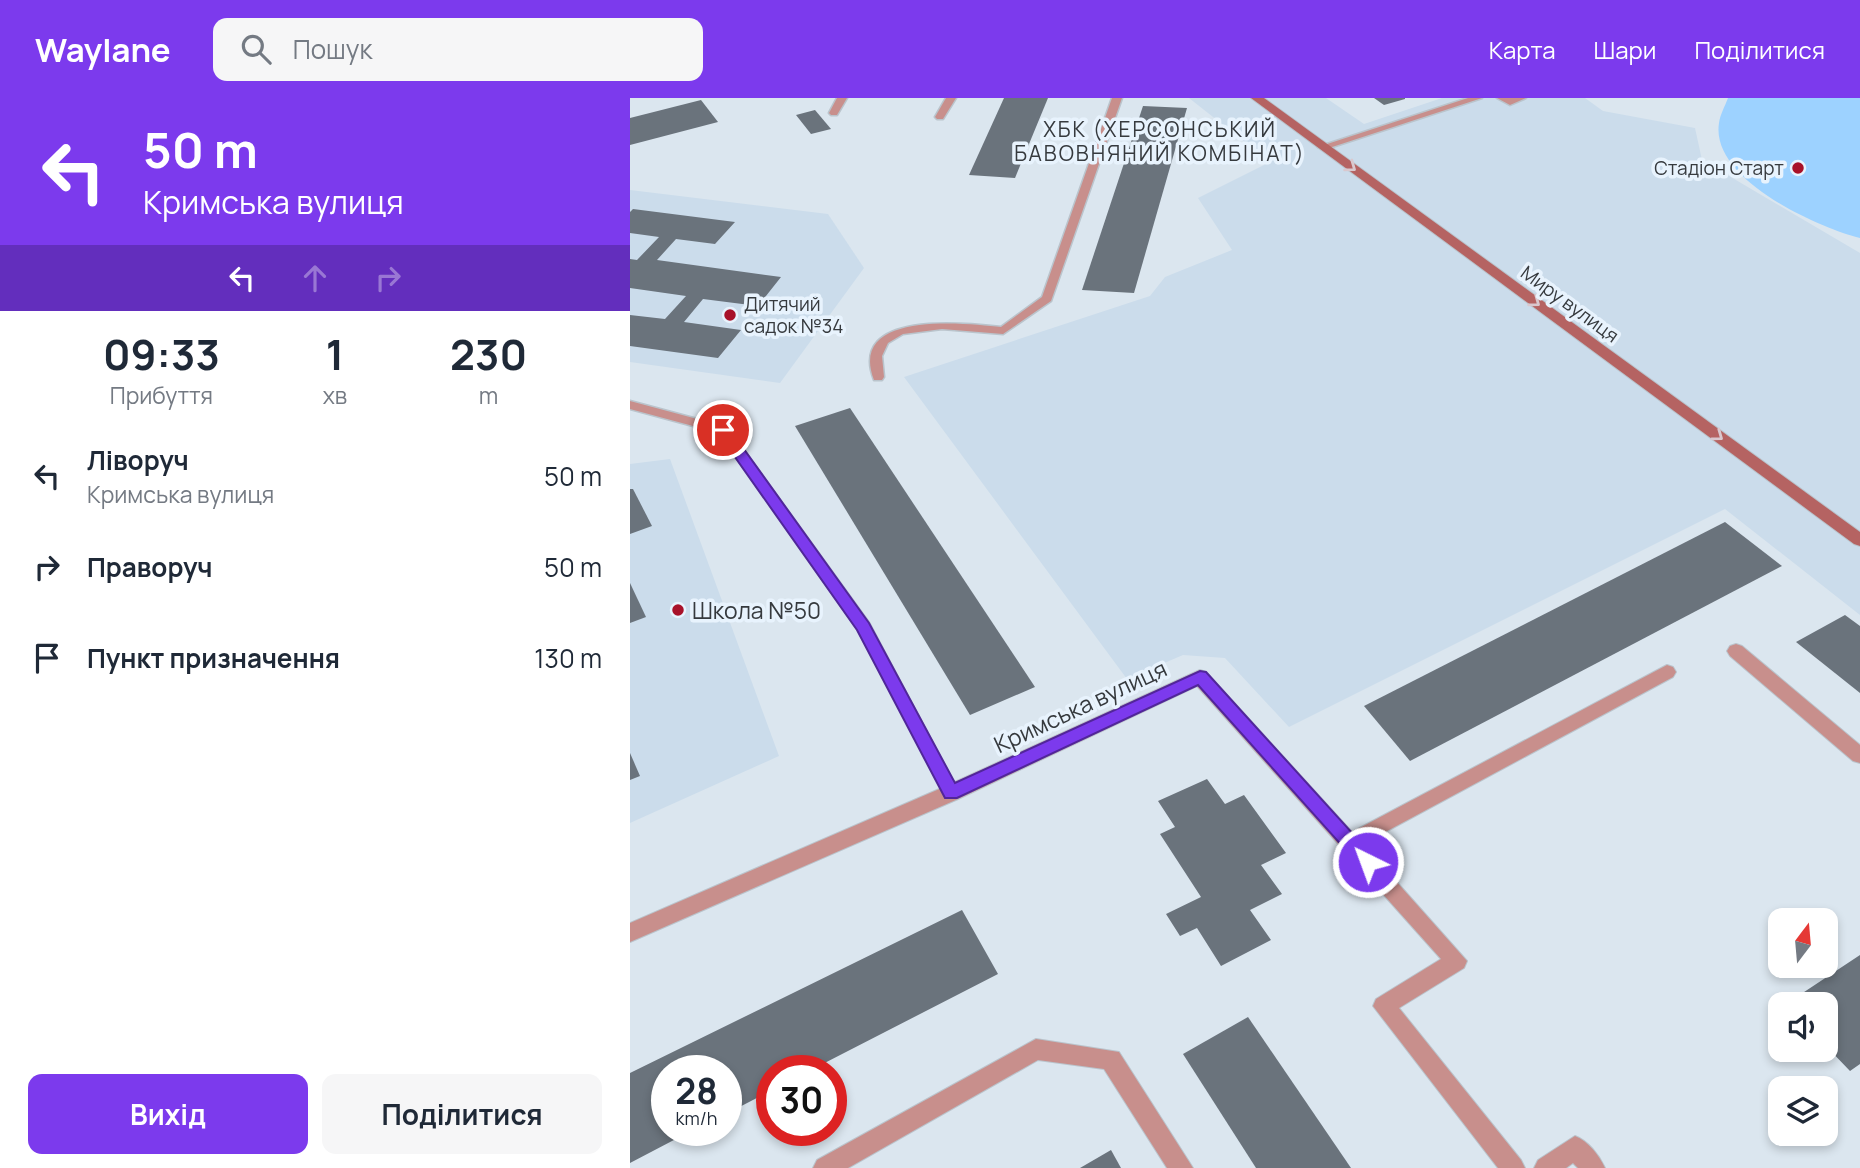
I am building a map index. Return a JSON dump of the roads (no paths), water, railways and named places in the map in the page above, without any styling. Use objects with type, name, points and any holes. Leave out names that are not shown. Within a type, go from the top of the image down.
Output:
[{"type":"street","name":"Миру вулиця","points":[[1256,98],[1860,540]]},
{"type":"street","points":[[1736,651],[1860,756]]},
{"type":"street","points":[[1350,842],[1667,672]]},
{"type":"street","name":"Кримська вулиця","points":[[630,933],[951,793],[1200,677],[1456,961],[1384,1006],[1513,1168]]},
{"type":"street","points":[[825,1168],[1036,1049],[1111,1059],[1181,1168]]},
{"type":"street","points":[[1545,1168],[1575,1147],[1593,1168]]},
{"type":"lane","points":[[834,113],[842,98]]},
{"type":"lane","points":[[940,117],[951,98]]},
{"type":"lane","points":[[878,377],[874,365],[876,355],[888,335],[908,328],[967,327],[1003,331],[1047,299],[1117,98]]},
{"type":"lane","points":[[1323,147],[1477,98]]},
{"type":"lane","points":[[1502,98],[1510,102],[1521,98]]},
{"type":"lane","points":[[630,405],[723,430],[864,627],[951,793]]},
{"type":"place","name":"Стадіон Старт","points":[[1798,168]]},
{"type":"place","name":"Дитячий садок №34","points":[[730,315]]},
{"type":"place","name":"Школа №50","points":[[678,610]]},
{"type":"district","name":"ХБК (ХЕРСОНСЬКИЙ БАВОВНЯНИЙ КОМБІНАТ)","points":[[1160,141]]}]
